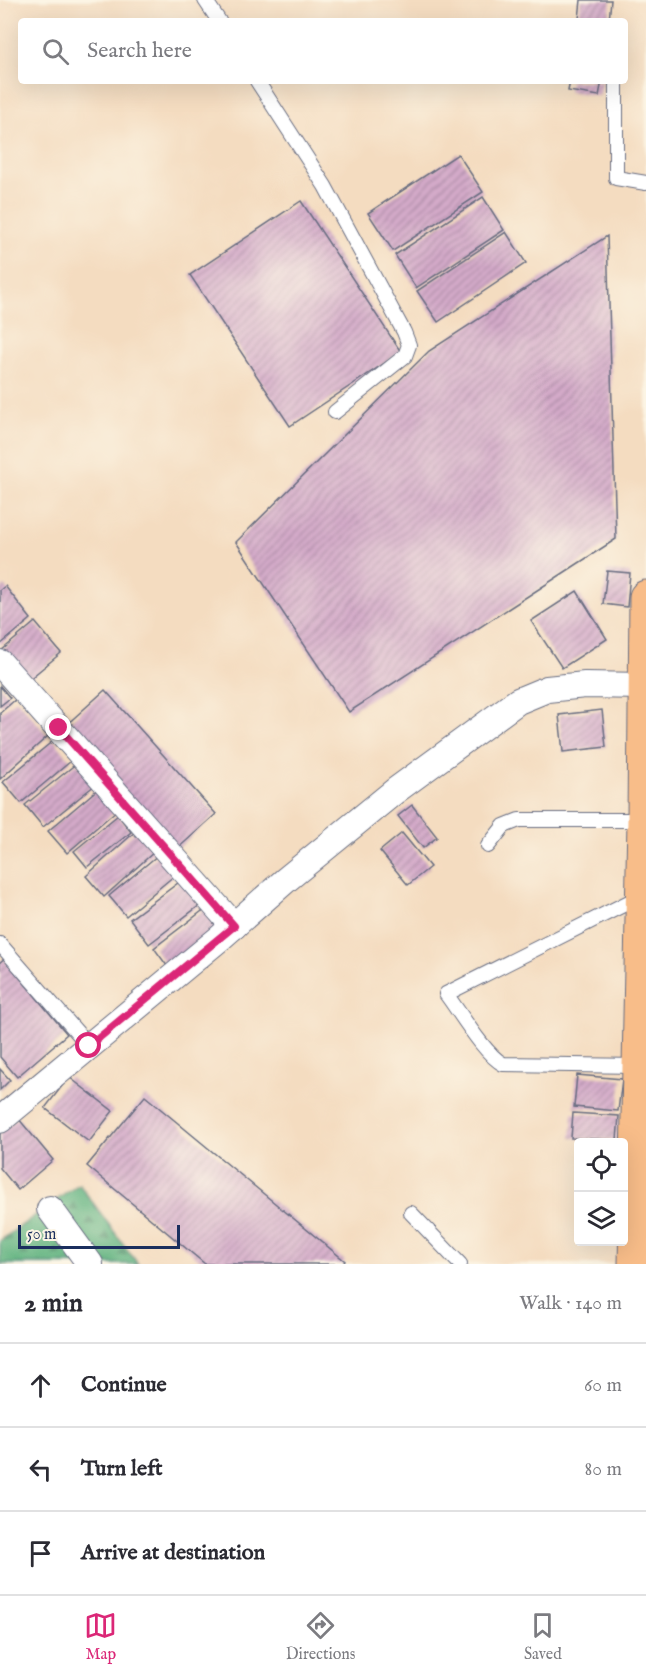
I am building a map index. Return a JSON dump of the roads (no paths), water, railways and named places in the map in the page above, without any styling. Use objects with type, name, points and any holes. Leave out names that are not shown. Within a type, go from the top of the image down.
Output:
[{"type":"main road","points":[[635,1264],[645,820],[646,597]]},
{"type":"street","points":[[0,663],[234,926]]},
{"type":"street","points":[[0,1120],[395,791],[518,701],[547,689],[585,685],[645,686]]},
{"type":"street","points":[[50,1209],[90,1264]]},
{"type":"lane","points":[[205,0],[217,18]]},
{"type":"lane","points":[[259,84],[325,186],[410,345],[405,356],[334,412]]},
{"type":"lane","points":[[616,84],[616,178],[646,183]]},
{"type":"lane","points":[[488,846],[504,826],[519,820],[645,820]]},
{"type":"lane","points":[[639,1066],[503,1064],[481,1041],[446,994],[643,895]]},
{"type":"lane","points":[[0,944],[89,1046]]},
{"type":"lane","points":[[411,1213],[460,1264]]}]
